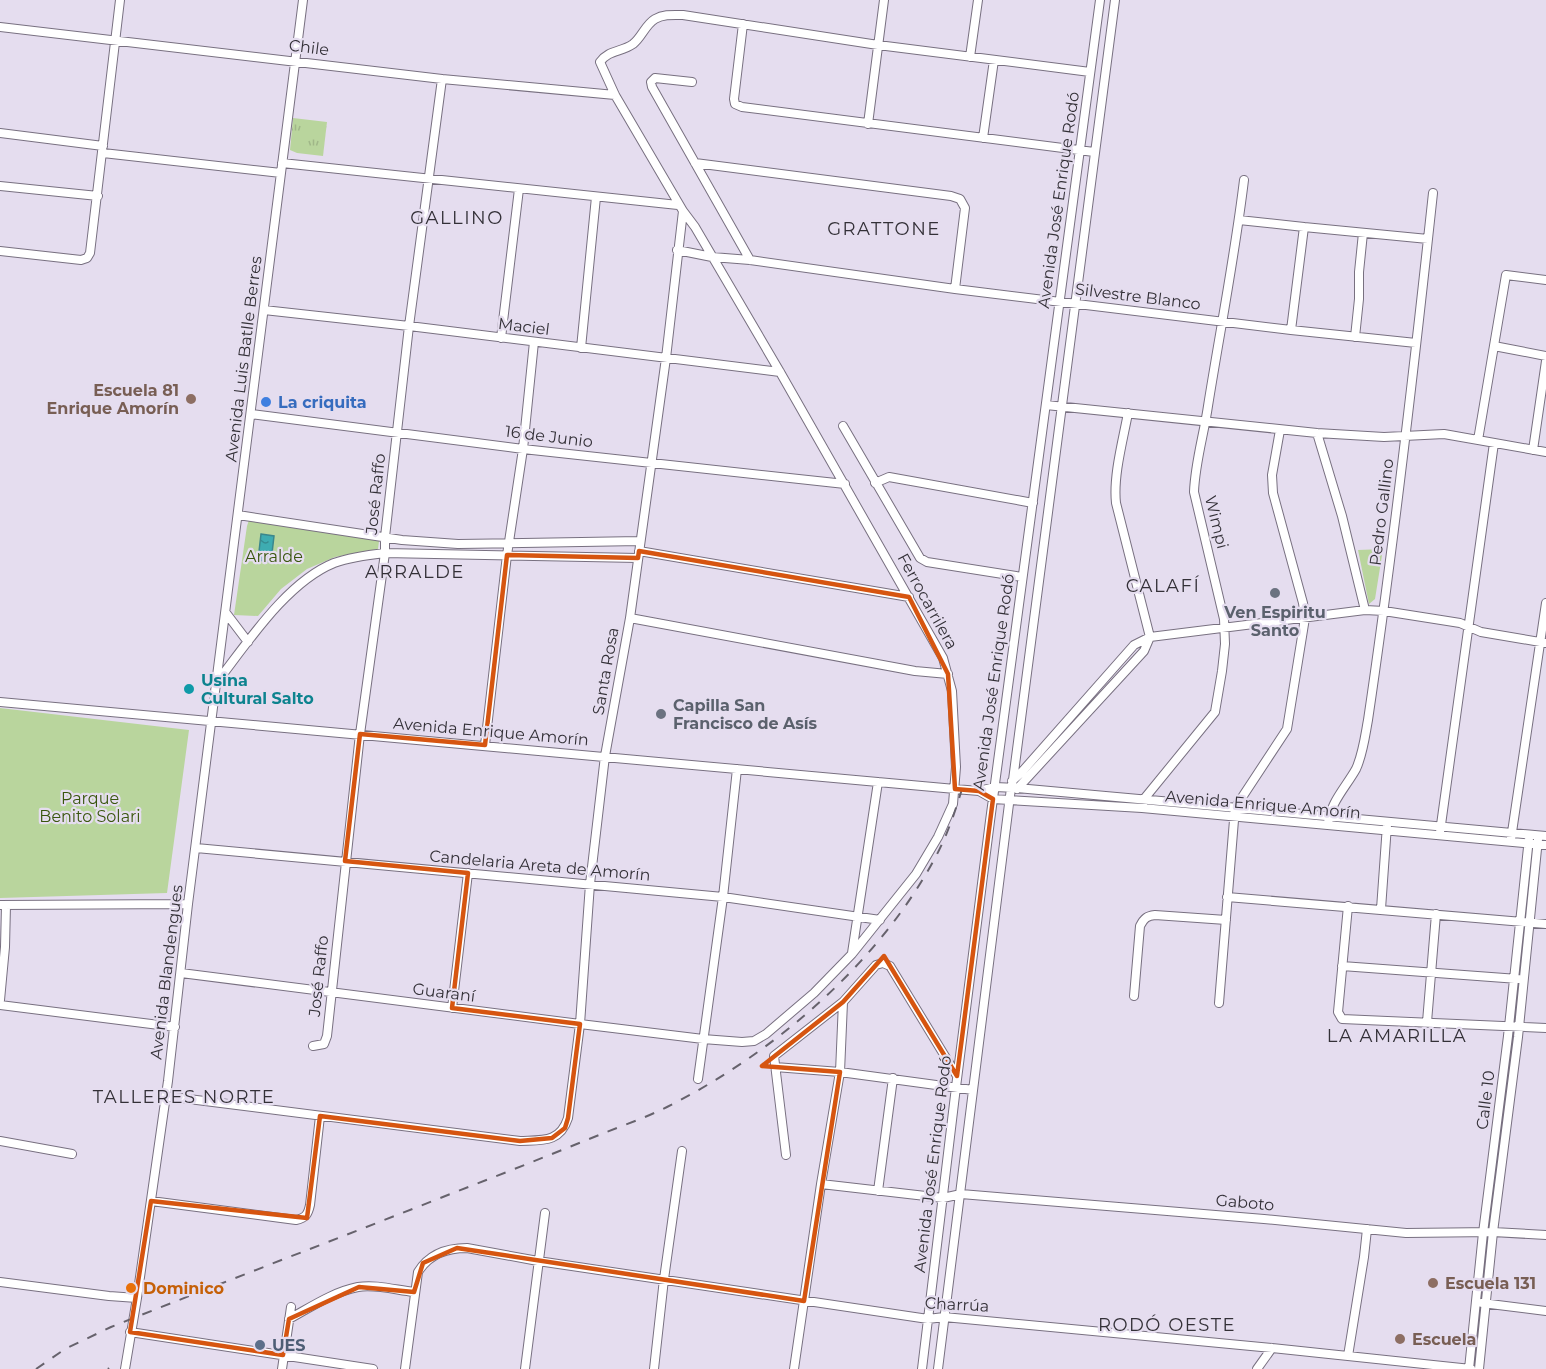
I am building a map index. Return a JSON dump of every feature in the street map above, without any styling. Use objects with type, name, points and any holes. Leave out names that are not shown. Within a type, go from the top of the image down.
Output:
[{"type":"street","points":[[0,251],[81,260],[87,258],[90,253],[120,0]]},
{"type":"street","name":"Avenida Luis Batlle Berres","points":[[212,721],[303,0]]},
{"type":"street","points":[[868,124],[884,0]]},
{"type":"street","points":[[970,57],[978,0]]},
{"type":"street","name":"Avenida José Enrique Rodó","points":[[922,1369],[957,1076],[993,800],[998,787],[1022,577],[1100,0]]},
{"type":"street","name":"Avenida José Enrique Rodó","points":[[1014,785],[1115,0]]},
{"type":"street","name":"Ferrocarrilera","points":[[704,1039],[754,1041],[766,1034],[814,993],[852,954],[916,874],[938,837],[950,813],[955,789],[956,767],[952,691],[943,658],[780,372],[695,227],[680,208],[615,95],[600,62],[612,52],[626,49],[635,43],[647,26],[664,15],[683,15],[743,24]]},
{"type":"street","points":[[1097,20],[1112,20]]},
{"type":"street","points":[[1090,72],[878,45],[743,24],[734,99],[735,104],[742,107],[1094,152]]},
{"type":"street","name":"Chile","points":[[0,27],[442,78],[615,95]]},
{"type":"street","points":[[983,138],[993,60]]},
{"type":"street","name":"José Raffo","points":[[313,1046],[324,1044],[327,1036],[360,734],[385,554],[409,326],[442,78]]},
{"type":"street","points":[[692,82],[656,78],[651,82],[750,260]]},
{"type":"street","points":[[0,133],[103,149],[281,168],[428,178],[680,208]]},
{"type":"street","points":[[695,163],[960,199],[965,208],[955,289]]},
{"type":"street","name":"Wimpi","points":[[1143,803],[1215,712],[1222,671],[1225,628],[1194,492],[1194,479],[1206,422],[1244,180]]},
{"type":"street","points":[[0,186],[98,196]]},
{"type":"street","points":[[501,338],[519,189]]},
{"type":"street","name":"Pedro Gallino","points":[[1328,820],[1356,768],[1367,724],[1384,611],[1433,193]]},
{"type":"street","points":[[581,348],[596,197]]},
{"type":"street","name":"Santa Rosa","points":[[320,1116],[520,1141],[552,1138],[565,1128],[580,1024],[590,884],[605,756],[630,618],[652,463],[666,358],[680,208]]},
{"type":"street","points":[[1239,220],[1428,239]]},
{"type":"street","points":[[1291,330],[1304,227]]},
{"type":"street","points":[[1355,337],[1363,233]]},
{"type":"street","name":"Silvestre Blanco","points":[[677,250],[712,257],[750,260],[955,289],[1416,343]]},
{"type":"street","points":[[1478,440],[1506,275],[1546,280]]},
{"type":"street","name":"Maciel","points":[[264,310],[780,372]]},
{"type":"street","points":[[485,745],[507,555],[523,448],[534,342]]},
{"type":"street","points":[[1494,346],[1546,356]]},
{"type":"street","points":[[1533,450],[1546,361]]},
{"type":"street","points":[[1046,405],[1317,434],[1384,437],[1444,434],[1546,452]]},
{"type":"street","points":[[1010,800],[1014,785],[1144,651],[1150,637],[1115,494],[1128,413]]},
{"type":"street","name":"16 de Junio","points":[[251,414],[523,448],[845,484]]},
{"type":"street","points":[[843,426],[920,558],[927,562],[1022,577]]},
{"type":"street","points":[[1219,1003],[1234,812],[1287,729],[1305,618],[1273,493],[1272,475],[1280,430]]},
{"type":"street","points":[[1317,434],[1342,516],[1365,610]]},
{"type":"street","points":[[1440,831],[1494,443]]},
{"type":"street","points":[[875,483],[889,477],[1033,503]]},
{"type":"street","points":[[238,515],[402,540],[458,544],[640,541]]},
{"type":"street","points":[[217,682],[285,598],[312,576],[333,564],[356,557],[385,554],[638,554],[909,597]]},
{"type":"street","points":[[1511,838],[1543,643],[1546,603]]},
{"type":"street","points":[[1150,637],[1365,610],[1460,623],[1481,632],[1543,643]]},
{"type":"street","points":[[226,613],[248,642]]},
{"type":"street","points":[[630,618],[915,671],[948,674]]},
{"type":"street","name":"Avenida Enrique Amorín","points":[[0,702],[979,791],[1014,785],[1143,803],[1538,840]]},
{"type":"street","name":"Avenida Blandengues","points":[[125,1369],[175,1027],[212,721]]},
{"type":"street","points":[[698,1079],[723,897],[737,769]]},
{"type":"street","points":[[852,954],[878,782]]},
{"type":"street","name":"Avenida Enrique Amorín","points":[[979,791],[993,800],[1143,803]]},
{"type":"street","name":"Avenida José Enrique Rodó","points":[[938,1369],[1010,800]]},
{"type":"street","points":[[1381,909],[1387,826]]},
{"type":"street","name":"Calle 10","points":[[1469,1369],[1493,1233],[1525,922],[1538,840]]},
{"type":"street","name":"Candelaria Areta de Amorín","points":[[196,848],[723,897],[880,920]]},
{"type":"street","points":[[452,1008],[468,873]]},
{"type":"street","points":[[1227,897],[1546,924]]},
{"type":"street","points":[[0,1000],[5,947],[3,905],[189,904]]},
{"type":"street","points":[[1348,906],[1338,1012],[1342,1019],[1546,1028]]},
{"type":"street","points":[[1427,1022],[1436,914]]},
{"type":"street","points":[[1134,996],[1140,926],[1143,920],[1155,915],[1226,920]]},
{"type":"street","points":[[786,1155],[774,1056],[843,1002],[876,965],[883,963],[890,966],[957,1076]]},
{"type":"street","points":[[1342,966],[1519,979]]},
{"type":"street","name":"Guaraní","points":[[181,973],[704,1039]]},
{"type":"street","points":[[794,1369],[840,1072],[843,1002]]},
{"type":"street","points":[[0,1005],[175,1027]]},
{"type":"street","name":"Calle 10","points":[[1479,1369],[1483,1233],[1514,1027]]},
{"type":"street","points":[[776,1067],[894,1078],[973,1090]]},
{"type":"street","points":[[878,1191],[894,1078]]},
{"type":"street","points":[[151,1201],[296,1220],[302,1219],[308,1213],[320,1116],[165,1096]]},
{"type":"street","points":[[0,1142],[72,1154]]},
{"type":"street","points":[[654,1369],[682,1150]]},
{"type":"street","name":"Gaboto","points":[[821,1184],[943,1198],[961,1194],[1406,1233],[1546,1234]]},
{"type":"street","points":[[525,1369],[545,1213]]},
{"type":"street","points":[[1348,1356],[1367,1229]]},
{"type":"street","name":"Charrúa","points":[[414,1292],[418,1272],[423,1263],[432,1256],[446,1251],[467,1248],[538,1261],[928,1319],[944,1317],[1272,1348],[1348,1356],[1381,1365],[1469,1369]]},
{"type":"street","points":[[0,1282],[137,1298]]},
{"type":"street","points":[[289,1319],[335,1294],[359,1287],[374,1286],[414,1292],[405,1369]]},
{"type":"street","points":[[1481,1303],[1546,1311]]},
{"type":"street","points":[[282,1369],[291,1307]]},
{"type":"street","points":[[130,1332],[373,1369]]},
{"type":"street","points":[[1257,1369],[1272,1348]]},
{"type":"highlighted area","points":[[639,551],[909,597],[948,674],[955,789],[979,791],[993,799],[957,1076],[884,956],[843,1002],[762,1066],[840,1072],[804,1301],[457,1248],[423,1263],[414,1292],[359,1287],[289,1319],[283,1355],[130,1332],[151,1201],[307,1218],[320,1116],[520,1141],[552,1138],[565,1128],[580,1024],[452,1008],[468,873],[345,861],[360,734],[485,745],[507,555],[638,558]]},
{"type":"green space","points":[[293,118],[327,122],[323,156],[290,150]]},
{"type":"green space","name":"Arralde","points":[[249,520],[379,541],[378,549],[335,557],[307,569],[281,589],[258,616],[234,615]]},
{"type":"green space","points":[[1383,549],[1375,599],[1369,604],[1358,550]]},
{"type":"green space","name":"Parque Benito Solari","points":[[0,708],[189,730],[167,893],[0,898]]},
{"type":"water","points":[[261,534],[274,536],[271,562],[258,560]]},
{"type":"railway","points":[[36,1369],[65,1349],[111,1327],[642,1118],[707,1085],[746,1060],[820,1002],[884,934],[912,897],[935,858],[962,789]]},
{"type":"place","name":"Escuela 81 Enrique Amorín","points":[[191,399]]},
{"type":"place","name":"La criquita","points":[[266,402]]},
{"type":"place","name":"Ven Espiritu Santo","points":[[1275,593]]},
{"type":"place","name":"Usina Cultural Salto","points":[[189,689]]},
{"type":"place","name":"Capilla San Francisco de Asís","points":[[661,714]]},
{"type":"place","name":"Escuela 131","points":[[1433,1283]]},
{"type":"place","name":"Dominico","points":[[131,1288]]},
{"type":"place","name":"Escuela","points":[[1400,1339]]},
{"type":"place","name":"UES","points":[[260,1345]]},
{"type":"district","name":"GALLINO","points":[[457,218]]},
{"type":"district","name":"GRATTONE","points":[[884,229]]},
{"type":"district","name":"ARRALDE","points":[[415,572]]},
{"type":"district","name":"CALAFÍ","points":[[1163,586]]},
{"type":"district","name":"LA AMARILLA","points":[[1397,1036]]},
{"type":"district","name":"TALLERES NORTE","points":[[184,1097]]},
{"type":"district","name":"RODÓ OESTE","points":[[1167,1325]]}]
